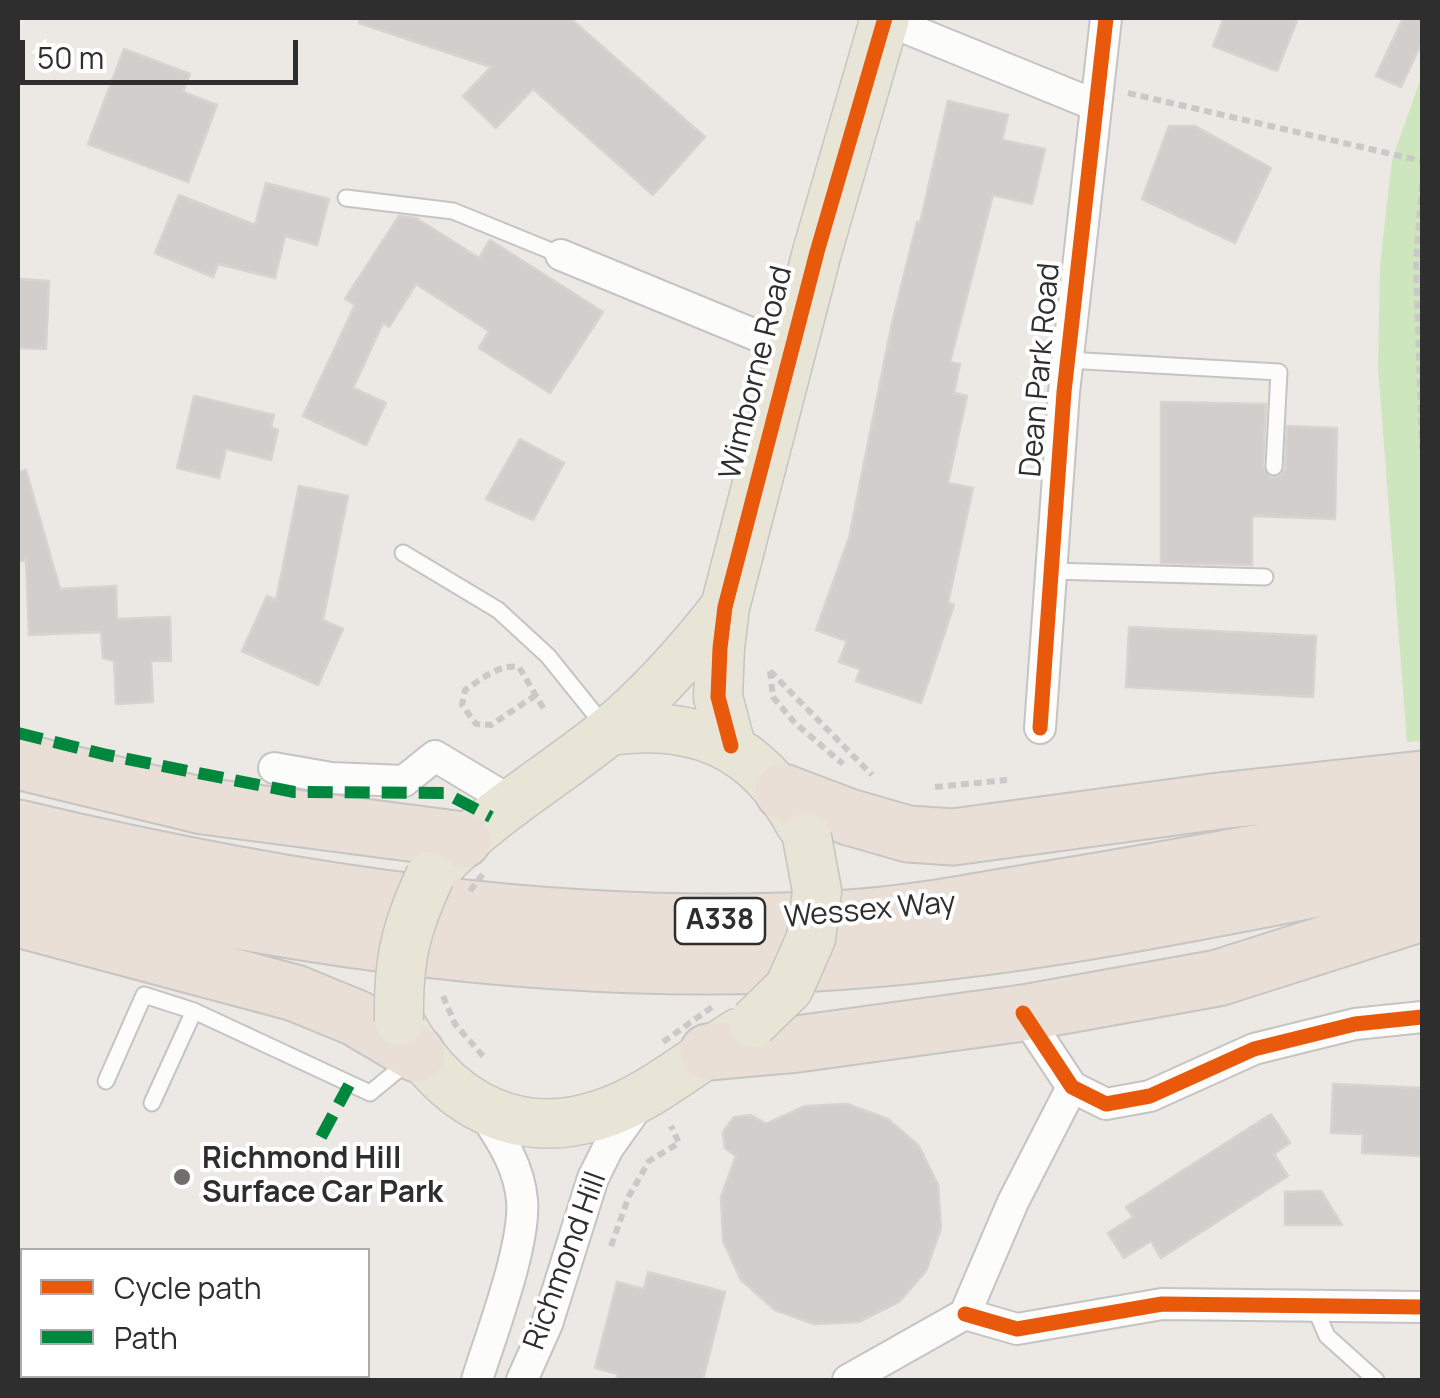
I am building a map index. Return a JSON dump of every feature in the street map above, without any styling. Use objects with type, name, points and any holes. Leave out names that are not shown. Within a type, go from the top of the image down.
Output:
[{"type":"highway","points":[[18,762],[467,870]]},
{"type":"highway","points":[[795,815],[850,818],[908,834],[953,837],[1219,801],[1422,779]]},
{"type":"highway","name":"Wessex Way","points":[[18,828],[245,878],[412,902],[594,920],[696,922],[851,918],[1125,877],[1422,822]]},
{"type":"highway","name":"Wessex Way","points":[[18,874],[144,905],[334,936],[573,962],[686,966],[776,965],[987,945],[1422,868]]},
{"type":"highway","points":[[711,1030],[798,1044],[1022,1013],[1218,978],[1422,913]]},
{"type":"highway","points":[[18,919],[296,993],[408,1037]]},
{"type":"main road","name":"Wimborne Road","points":[[730,746],[718,697],[726,607],[792,350],[885,18]]},
{"type":"main road","name":"Wimborne Road","points":[[467,870],[512,802],[608,731],[674,672],[726,607]]},
{"type":"main road","points":[[467,870],[412,915],[398,968],[408,1037],[455,1092],[481,1109],[526,1125],[657,1107],[711,1030],[789,988],[811,938],[817,891],[795,815],[730,746],[676,728],[642,726],[608,731]]},
{"type":"street","points":[[885,18],[1096,95]]},
{"type":"street","name":"Dean Park Road","points":[[1040,728],[1067,360],[1106,18]]},
{"type":"street","points":[[562,255],[792,350]]},
{"type":"street","points":[[274,768],[331,778],[404,782],[435,756],[512,802]]},
{"type":"street","points":[[1022,1013],[1072,1087],[1106,1104],[1150,1096],[1254,1048],[1355,1024],[1422,1017]]},
{"type":"street","points":[[848,1380],[965,1314],[1013,1202],[1072,1087]]},
{"type":"street","name":"Richmond Hill","points":[[522,1380],[547,1324],[593,1178],[622,1127],[657,1107]]},
{"type":"street","name":"Richmond Hill","points":[[477,1380],[517,1246],[522,1202],[511,1156],[481,1109]]},
{"type":"street","points":[[965,1314],[1016,1330],[1162,1304],[1422,1307]]},
{"type":"street","points":[[544,1380],[547,1324]]},
{"type":"lane","points":[[346,198],[453,210],[562,255]]},
{"type":"lane","points":[[1067,360],[1279,372],[1274,467]]},
{"type":"lane","points":[[403,554],[498,610],[548,656],[608,731]]},
{"type":"lane","points":[[1051,571],[1265,577]]},
{"type":"lane","points":[[106,1082],[144,995],[194,1011],[370,1092],[408,1037]]},
{"type":"lane","points":[[152,1102],[194,1011]]},
{"type":"lane","points":[[1314,1306],[1328,1336],[1376,1380]]},
{"type":"path","points":[[1096,95],[1422,161]]},
{"type":"path","points":[[1422,184],[1416,263],[1422,450]]},
{"type":"path","points":[[536,695],[490,725],[476,724],[462,704],[465,690],[509,666],[519,667],[536,695],[545,711]]},
{"type":"path","points":[[848,768],[792,726],[773,697],[770,671],[872,774],[874,792]]},
{"type":"path","points":[[442,980],[443,995],[455,1024],[484,1056],[500,1065]]},
{"type":"path","points":[[611,1246],[629,1196],[649,1161],[679,1143],[657,1107]]},
{"type":"green space","points":[[1422,75],[1422,741],[1407,742],[1378,367],[1380,265],[1392,160]]},
{"type":"building","points":[[360,18],[570,18],[705,137],[653,195],[533,89],[496,128],[463,96],[491,67],[359,23]]},
{"type":"building","points":[[1224,18],[1298,18],[1277,71],[1213,46]]},
{"type":"building","points":[[1403,18],[1422,18],[1422,42],[1401,87],[1376,76]]},
{"type":"building","points":[[124,49],[190,74],[183,92],[217,105],[188,182],[88,144]]},
{"type":"building","points":[[948,101],[1008,115],[1002,140],[1045,149],[1032,204],[993,195],[950,362],[960,364],[954,393],[967,396],[948,483],[973,488],[948,603],[954,605],[921,703],[856,681],[860,669],[839,662],[847,641],[816,630],[849,538],[892,323]]},
{"type":"building","points":[[1169,126],[1195,126],[1271,168],[1235,243],[1142,199]]},
{"type":"building","points":[[266,183],[329,199],[317,245],[285,236],[275,278],[218,264],[213,277],[155,253],[179,195],[255,225]]},
{"type":"building","points":[[399,216],[416,218],[479,258],[490,240],[603,312],[550,393],[479,348],[489,331],[416,284],[389,327],[383,323],[353,388],[386,403],[366,445],[303,416],[355,305],[345,299]]},
{"type":"building","points":[[18,279],[49,281],[46,349],[18,348]]},
{"type":"building","points":[[194,396],[274,415],[271,427],[278,430],[271,460],[226,449],[219,478],[177,468]]},
{"type":"building","points":[[1161,402],[1266,404],[1263,467],[1272,478],[1285,469],[1287,426],[1337,428],[1335,519],[1252,516],[1252,565],[1161,563]]},
{"type":"building","points":[[520,439],[564,463],[533,520],[486,499]]},
{"type":"building","points":[[26,470],[60,589],[116,586],[117,619],[170,617],[171,661],[151,661],[153,702],[116,704],[114,661],[103,658],[101,632],[29,635],[26,560],[18,562],[18,472]]},
{"type":"building","points":[[299,486],[348,496],[323,620],[343,629],[318,685],[242,651],[267,596],[276,600]]},
{"type":"building","points":[[1129,627],[1316,636],[1313,697],[1126,687]]},
{"type":"building","points":[[1333,1084],[1422,1088],[1422,1156],[1362,1153],[1363,1134],[1331,1133]]},
{"type":"building","points":[[847,1104],[888,1119],[919,1146],[938,1185],[941,1228],[926,1271],[899,1302],[859,1322],[814,1324],[775,1310],[741,1280],[723,1241],[721,1197],[736,1156],[725,1148],[723,1132],[734,1117],[751,1115],[766,1124],[805,1106]]},
{"type":"building","points":[[1271,1114],[1290,1143],[1274,1154],[1288,1176],[1161,1258],[1151,1241],[1124,1258],[1108,1233],[1133,1217],[1126,1207]]},
{"type":"building","points":[[1321,1191],[1342,1225],[1285,1225],[1285,1192]]},
{"type":"building","points":[[648,1272],[725,1292],[703,1380],[616,1380],[618,1374],[595,1368],[617,1282],[644,1289]]},
{"type":"marked path","points":[[18,733],[294,792],[445,793],[491,817]]},
{"type":"marked path","points":[[321,1137],[349,1085]]},
{"type":"cycle path","points":[[731,746],[718,697],[725,607],[817,252],[885,18]]},
{"type":"cycle path","points":[[1040,728],[1064,392],[1106,18]]},
{"type":"cycle path","points":[[1023,1013],[1072,1087],[1106,1104],[1150,1096],[1254,1049],[1355,1024],[1422,1017]]},
{"type":"cycle path","points":[[965,1314],[1017,1329],[1162,1304],[1422,1307]]},
{"type":"place","name":"Richmond Hill Surface Car Park","points":[[182,1177]]}]
